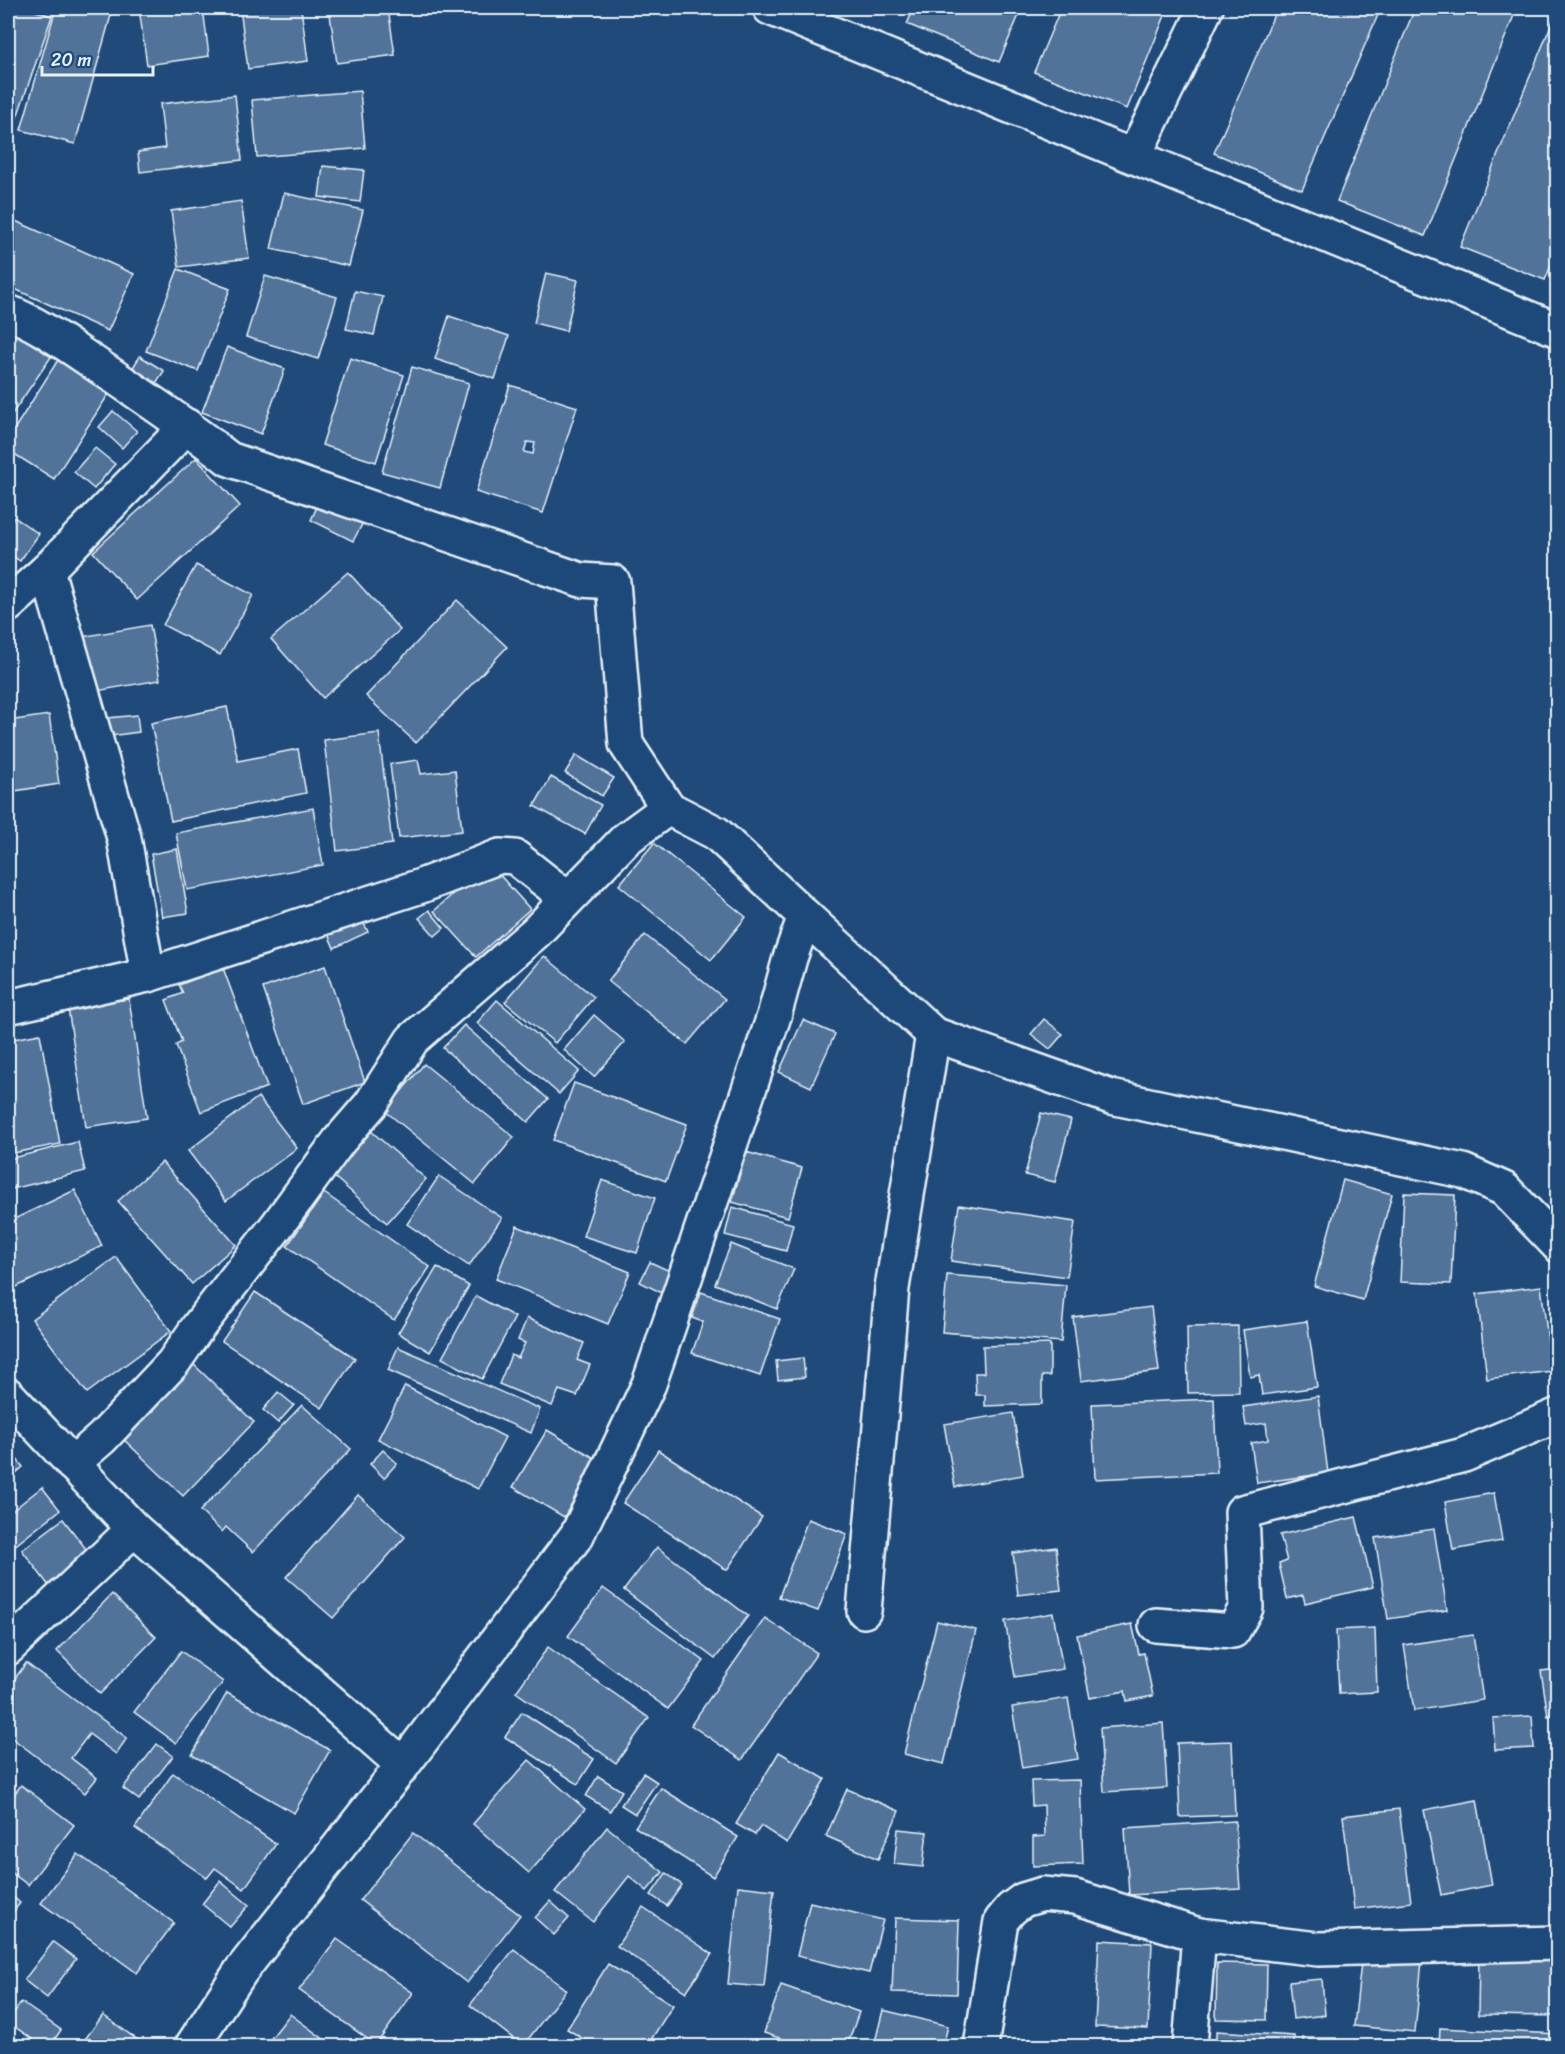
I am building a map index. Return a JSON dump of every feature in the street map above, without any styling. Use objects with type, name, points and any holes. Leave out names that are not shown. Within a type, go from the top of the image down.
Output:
[{"type":"street","points":[[770,8],[1557,330]]},
{"type":"street","points":[[1134,156],[1206,8]]},
{"type":"street","points":[[8,312],[22,317],[66,344],[187,426],[230,459],[581,580],[613,582],[626,744],[668,808],[716,833],[933,1035],[1111,1097],[1463,1171],[1504,1189],[1557,1245]]},
{"type":"street","points":[[8,606],[47,570],[187,426]]},
{"type":"street","points":[[47,570],[123,838],[148,975]]},
{"type":"street","points":[[72,1464],[102,1438],[173,1363],[339,1141],[370,1104],[411,1040],[536,932],[626,839],[668,808]]},
{"type":"street","points":[[8,1007],[148,975],[420,886],[500,856],[515,856],[567,898]]},
{"type":"street","points":[[192,2046],[241,1971],[403,1765],[577,1535],[649,1384],[774,1016],[790,958],[805,916]]},
{"type":"street","points":[[864,1611],[892,1288],[933,1035]]},
{"type":"street","points":[[8,1395],[134,1529],[403,1765]]},
{"type":"street","points":[[1156,1625],[1233,1631],[1246,1608],[1242,1512],[1464,1455],[1557,1415]]},
{"type":"street","points":[[8,1648],[134,1529]]},
{"type":"street","points":[[981,2046],[1001,1921],[1023,1900],[1043,1894],[1076,1897],[1199,1935],[1318,1949],[1557,1943]]},
{"type":"street","points":[[1190,2046],[1199,1935]]},
{"type":"building","points":[[8,8],[26,8],[52,16],[15,123],[8,121]]},
{"type":"building","points":[[56,8],[113,8],[75,144],[21,130]]},
{"type":"building","points":[[139,8],[203,8],[209,56],[147,65]]},
{"type":"building","points":[[240,8],[301,8],[308,61],[248,69]]},
{"type":"building","points":[[329,8],[388,8],[395,55],[337,63]]},
{"type":"building","points":[[914,8],[1022,8],[999,62],[907,24]]},
{"type":"building","points":[[1061,8],[1168,8],[1127,109],[1034,72]]},
{"type":"building","points":[[1277,8],[1381,8],[1302,190],[1214,153]]},
{"type":"building","points":[[1415,8],[1517,8],[1425,236],[1337,201]]},
{"type":"building","points":[[1558,8],[1558,249],[1545,280],[1460,247]]},
{"type":"building","points":[[360,91],[365,148],[257,157],[252,100]]},
{"type":"building","points":[[235,95],[242,160],[140,172],[138,152],[165,148],[160,104]]},
{"type":"building","points":[[323,166],[364,170],[360,202],[319,197]]},
{"type":"building","points":[[284,193],[363,210],[349,266],[271,249]]},
{"type":"building","points":[[241,201],[249,258],[179,267],[171,211]]},
{"type":"building","points":[[11,219],[134,274],[108,331],[8,286],[8,228]]},
{"type":"building","points":[[178,269],[230,289],[198,371],[146,351]]},
{"type":"building","points":[[546,273],[578,280],[566,331],[534,323]]},
{"type":"building","points":[[265,276],[337,297],[318,359],[246,337]]},
{"type":"building","points":[[355,291],[383,297],[374,335],[346,329]]},
{"type":"building","points":[[449,316],[509,336],[495,379],[435,359]]},
{"type":"building","points":[[8,327],[51,357],[8,420]]},
{"type":"building","points":[[227,347],[285,369],[261,434],[202,412]]},
{"type":"building","points":[[140,356],[164,371],[156,383],[132,369]]},
{"type":"building","points":[[350,358],[404,375],[376,462],[322,445]]},
{"type":"building","points":[[58,360],[110,392],[54,479],[8,450],[8,439]]},
{"type":"building","points":[[412,367],[469,383],[440,488],[382,472]]},
{"type":"building","points":[[510,385],[577,407],[543,513],[476,492]],"holes":[[[527,442],[535,443],[533,454],[524,452]]]},
{"type":"building","points":[[113,411],[137,431],[122,448],[99,427]]},
{"type":"building","points":[[95,448],[115,464],[94,489],[74,472]]},
{"type":"building","points":[[196,458],[240,506],[137,600],[93,552]]},
{"type":"building","points":[[321,498],[365,519],[353,541],[311,520]]},
{"type":"building","points":[[14,517],[39,534],[20,561],[8,553],[8,527]]},
{"type":"building","points":[[196,565],[253,595],[220,655],[163,625]]},
{"type":"building","points":[[348,572],[400,630],[323,698],[271,639]]},
{"type":"building","points":[[457,600],[507,647],[416,743],[366,696]]},
{"type":"building","points":[[150,625],[160,680],[91,692],[81,637]]},
{"type":"building","points":[[227,707],[238,761],[298,749],[306,793],[171,821],[151,723]]},
{"type":"building","points":[[49,715],[59,784],[8,792],[8,721]]},
{"type":"building","points":[[137,715],[139,732],[110,736],[108,718]]},
{"type":"building","points":[[379,733],[392,844],[337,851],[324,740]]},
{"type":"building","points":[[576,755],[614,778],[602,796],[565,773]]},
{"type":"building","points":[[418,760],[421,774],[455,770],[462,831],[399,838],[390,764]]},
{"type":"building","points":[[551,777],[601,805],[585,834],[534,806]]},
{"type":"building","points":[[313,808],[323,865],[187,890],[176,833]]},
{"type":"building","points":[[654,843],[746,917],[711,960],[619,885]]},
{"type":"building","points":[[177,849],[188,913],[162,917],[151,854]]},
{"type":"building","points":[[488,862],[530,909],[476,957],[434,911]]},
{"type":"building","points":[[429,910],[444,928],[435,936],[419,918]]},
{"type":"building","points":[[358,911],[368,932],[334,948],[325,927]]},
{"type":"building","points":[[645,935],[725,999],[687,1044],[608,981]]},
{"type":"building","points":[[544,956],[594,997],[555,1043],[505,1002]]},
{"type":"building","points":[[325,966],[365,1082],[303,1104],[263,988]]},
{"type":"building","points":[[223,968],[267,1087],[201,1112],[176,1045],[182,1042],[166,1000],[183,993],[179,985]]},
{"type":"building","points":[[129,999],[147,1118],[86,1127],[68,1008]]},
{"type":"building","points":[[497,1000],[579,1071],[559,1094],[477,1023]]},
{"type":"building","points":[[594,1015],[625,1042],[594,1077],[564,1050]]},
{"type":"building","points":[[1044,1019],[1063,1034],[1050,1049],[1031,1034]]},
{"type":"building","points":[[803,1020],[835,1034],[811,1087],[779,1072]]},
{"type":"building","points":[[464,1025],[548,1099],[528,1122],[443,1048]]},
{"type":"building","points":[[40,1034],[60,1144],[8,1154],[8,1106],[10,1106],[8,1040]]},
{"type":"building","points":[[424,1064],[514,1137],[475,1184],[385,1111]]},
{"type":"building","points":[[574,1083],[687,1124],[666,1181],[553,1140]]},
{"type":"building","points":[[258,1097],[297,1148],[226,1201],[188,1151]]},
{"type":"building","points":[[1041,1113],[1071,1120],[1055,1182],[1025,1175]]},
{"type":"building","points":[[363,1124],[426,1179],[387,1223],[324,1168]]},
{"type":"building","points":[[78,1142],[85,1171],[8,1190],[8,1159]]},
{"type":"building","points":[[746,1152],[802,1168],[788,1217],[732,1202]]},
{"type":"building","points":[[162,1162],[236,1245],[192,1284],[118,1201]]},
{"type":"building","points":[[439,1176],[502,1218],[469,1266],[407,1224]]},
{"type":"building","points":[[602,1180],[655,1198],[637,1253],[583,1236]]},
{"type":"building","points":[[1343,1180],[1392,1194],[1363,1300],[1314,1286]]},
{"type":"building","points":[[75,1190],[102,1246],[8,1291],[8,1222]]},
{"type":"building","points":[[324,1193],[430,1267],[394,1320],[287,1246]]},
{"type":"building","points":[[1404,1193],[1455,1195],[1451,1284],[1400,1282]]},
{"type":"building","points":[[959,1205],[1075,1222],[1067,1277],[951,1261]]},
{"type":"building","points":[[732,1207],[793,1224],[786,1251],[725,1235]]},
{"type":"building","points":[[517,1226],[630,1272],[608,1324],[496,1279]]},
{"type":"building","points":[[731,1244],[794,1269],[777,1309],[715,1284]]},
{"type":"building","points":[[116,1257],[171,1331],[87,1393],[32,1319]]},
{"type":"building","points":[[650,1262],[672,1272],[662,1293],[640,1282]]},
{"type":"building","points":[[437,1267],[469,1286],[430,1352],[398,1333]]},
{"type":"building","points":[[947,1275],[1066,1285],[1061,1342],[942,1332]]},
{"type":"building","points":[[1541,1286],[1552,1371],[1487,1379],[1477,1294]]},
{"type":"building","points":[[255,1292],[355,1358],[322,1408],[222,1341]]},
{"type":"building","points":[[701,1292],[780,1319],[760,1376],[692,1353],[703,1322],[692,1318]]},
{"type":"building","points":[[476,1296],[515,1317],[482,1379],[442,1358]]},
{"type":"building","points":[[1151,1307],[1159,1371],[1081,1381],[1073,1317]]},
{"type":"building","points":[[527,1318],[584,1343],[577,1360],[590,1365],[577,1396],[559,1390],[552,1406],[499,1384],[511,1355],[518,1358],[525,1343],[518,1340]]},
{"type":"building","points":[[1307,1321],[1317,1387],[1262,1395],[1259,1375],[1250,1377],[1243,1330]]},
{"type":"building","points":[[1238,1326],[1239,1392],[1188,1393],[1187,1327]]},
{"type":"building","points":[[1050,1344],[1050,1376],[1042,1376],[1042,1404],[985,1406],[985,1395],[976,1395],[975,1373],[984,1373],[983,1346]]},
{"type":"building","points":[[398,1347],[540,1409],[531,1433],[388,1370]]},
{"type":"building","points":[[803,1358],[805,1377],[778,1380],[776,1361]]},
{"type":"building","points":[[190,1361],[254,1422],[183,1496],[119,1435]]},
{"type":"building","points":[[405,1386],[505,1437],[478,1489],[378,1439]]},
{"type":"building","points":[[278,1392],[294,1405],[278,1423],[263,1410]]},
{"type":"building","points":[[1318,1396],[1328,1473],[1257,1483],[1251,1443],[1268,1440],[1266,1423],[1246,1426],[1243,1407]]},
{"type":"building","points":[[1214,1399],[1217,1473],[1095,1479],[1092,1404]]},
{"type":"building","points":[[302,1405],[351,1449],[253,1552],[226,1527],[222,1532],[200,1511]]},
{"type":"building","points":[[1013,1413],[1023,1475],[955,1487],[944,1424]]},
{"type":"building","points":[[1558,1427],[1558,1462],[1551,1428]]},
{"type":"building","points":[[547,1430],[598,1460],[564,1517],[513,1487]]},
{"type":"building","points":[[8,1448],[23,1467],[8,1480]]},
{"type":"building","points":[[383,1450],[397,1463],[384,1478],[370,1464]]},
{"type":"building","points":[[658,1450],[762,1517],[727,1570],[623,1503]]},
{"type":"building","points":[[42,1487],[60,1510],[8,1551],[8,1514]]},
{"type":"building","points":[[1494,1493],[1502,1541],[1453,1550],[1445,1502]]},
{"type":"building","points":[[358,1495],[405,1537],[333,1618],[286,1577]]},
{"type":"building","points":[[1356,1517],[1373,1587],[1305,1603],[1303,1595],[1287,1599],[1279,1564],[1287,1561],[1280,1535]]},
{"type":"building","points":[[63,1519],[90,1554],[49,1586],[22,1550]]},
{"type":"building","points":[[808,1519],[847,1534],[818,1611],[779,1597]]},
{"type":"building","points":[[1434,1529],[1447,1610],[1388,1619],[1375,1538]]},
{"type":"building","points":[[657,1547],[748,1616],[715,1659],[624,1590]]},
{"type":"building","points":[[1056,1547],[1061,1590],[1018,1595],[1013,1553]]},
{"type":"building","points":[[603,1588],[704,1661],[668,1709],[568,1636]]},
{"type":"building","points":[[112,1594],[156,1637],[100,1694],[57,1651]]},
{"type":"building","points":[[1053,1613],[1063,1669],[1015,1677],[1005,1621]]},
{"type":"building","points":[[765,1618],[817,1653],[742,1760],[691,1725]]},
{"type":"building","points":[[937,1621],[976,1630],[944,1764],[904,1754]]},
{"type":"building","points":[[1132,1624],[1139,1654],[1144,1653],[1153,1696],[1127,1701],[1125,1691],[1090,1698],[1077,1635]]},
{"type":"building","points":[[1375,1628],[1377,1692],[1339,1694],[1336,1630]]},
{"type":"building","points":[[1473,1635],[1483,1700],[1414,1711],[1404,1645]]},
{"type":"building","points":[[548,1647],[649,1718],[616,1763],[516,1692]]},
{"type":"building","points":[[181,1651],[223,1682],[176,1743],[134,1712]]},
{"type":"building","points":[[26,1663],[127,1738],[116,1754],[89,1734],[71,1758],[97,1778],[85,1793],[8,1735],[8,1688]]},
{"type":"building","points":[[1558,1669],[1558,1714],[1548,1716],[1541,1671]]},
{"type":"building","points":[[227,1693],[330,1750],[294,1813],[192,1755]]},
{"type":"building","points":[[1068,1698],[1078,1759],[1022,1768],[1012,1707]]},
{"type":"building","points":[[522,1712],[594,1759],[578,1784],[505,1737]]},
{"type":"building","points":[[1532,1716],[1534,1748],[1495,1750],[1493,1718]]},
{"type":"building","points":[[1163,1723],[1167,1788],[1104,1792],[1100,1728]]},
{"type":"building","points":[[1232,1741],[1235,1815],[1180,1817],[1177,1743]]},
{"type":"building","points":[[157,1744],[173,1756],[139,1800],[123,1788]]},
{"type":"building","points":[[779,1752],[825,1779],[787,1843],[761,1826],[755,1835],[736,1824]]},
{"type":"building","points":[[529,1760],[585,1809],[529,1873],[473,1824]]},
{"type":"building","points":[[173,1773],[276,1844],[244,1889],[215,1868],[207,1878],[135,1828]]},
{"type":"building","points":[[643,1773],[657,1782],[635,1814],[621,1805]]},
{"type":"building","points":[[598,1776],[622,1791],[610,1811],[586,1796]]},
{"type":"building","points":[[1080,1780],[1083,1864],[1033,1866],[1033,1837],[1045,1836],[1044,1805],[1032,1806],[1031,1781]]},
{"type":"building","points":[[21,1785],[74,1825],[28,1885],[8,1870],[8,1803]]},
{"type":"building","points":[[661,1788],[738,1837],[713,1877],[635,1827]]},
{"type":"building","points":[[847,1789],[899,1811],[878,1859],[826,1836]]},
{"type":"building","points":[[1477,1800],[1492,1885],[1441,1895],[1424,1810]]},
{"type":"building","points":[[1399,1809],[1411,1902],[1354,1909],[1343,1816]]},
{"type":"building","points":[[1235,1821],[1240,1889],[1129,1895],[1125,1828]]},
{"type":"building","points":[[607,1827],[663,1872],[647,1891],[629,1876],[593,1922],[555,1892]]},
{"type":"building","points":[[898,1829],[927,1832],[923,1867],[894,1864]]},
{"type":"building","points":[[413,1833],[520,1915],[467,1983],[360,1900]]},
{"type":"building","points":[[78,1854],[174,1923],[137,1973],[41,1903]]},
{"type":"building","points":[[666,1873],[682,1885],[667,1906],[651,1895]]},
{"type":"building","points":[[220,1881],[249,1905],[230,1927],[202,1904]]},
{"type":"building","points":[[738,1886],[774,1890],[764,1987],[728,1984]]},
{"type":"building","points":[[8,1892],[20,1903],[8,1918]]},
{"type":"building","points":[[550,1901],[569,1918],[554,1935],[535,1918]]},
{"type":"building","points":[[810,1902],[883,1920],[869,1973],[797,1956]]},
{"type":"building","points":[[643,1907],[712,1954],[686,1992],[617,1946]]},
{"type":"building","points":[[895,1918],[959,1920],[957,1994],[892,1992]]},
{"type":"building","points":[[337,1939],[413,1993],[376,2045],[299,1990]]},
{"type":"building","points":[[1099,1940],[1152,1943],[1148,2029],[1095,2027]]},
{"type":"building","points":[[53,1942],[76,1959],[47,1998],[24,1980]]},
{"type":"building","points":[[514,1949],[566,1990],[523,2046],[470,2005]]},
{"type":"building","points":[[1362,1954],[1422,1961],[1415,2032],[1354,2026]]},
{"type":"building","points":[[1479,1956],[1558,1957],[1558,2016],[1478,2015]]},
{"type":"building","points":[[1217,1963],[1267,1964],[1266,2020],[1216,2019]]},
{"type":"building","points":[[608,1964],[673,2005],[647,2046],[595,2046],[567,2029]]},
{"type":"building","points":[[1322,1979],[1325,2015],[1293,2019],[1289,1982]]},
{"type":"building","points":[[781,1985],[859,2012],[847,2046],[804,2046],[764,2033]]},
{"type":"building","points":[[21,2002],[61,2030],[50,2046],[42,2046],[8,2022]]},
{"type":"building","points":[[883,2010],[948,2026],[943,2046],[874,2046]]},
{"type":"building","points":[[290,2014],[333,2046],[265,2046]]},
{"type":"building","points":[[103,2015],[146,2046],[80,2046]]},
{"type":"building","points":[[1440,2028],[1558,2034],[1558,2046],[1439,2046]]},
{"type":"building","points":[[1216,2031],[1294,2036],[1294,2046],[1216,2046]]},
{"type":"building","points":[[8,2036],[22,2046],[8,2046]]},
{"type":"building","points":[[1303,2038],[1336,2038],[1336,2046],[1303,2046]]},
{"type":"building","points":[[1081,2041],[1144,2044],[1144,2046],[1081,2046]]}]
